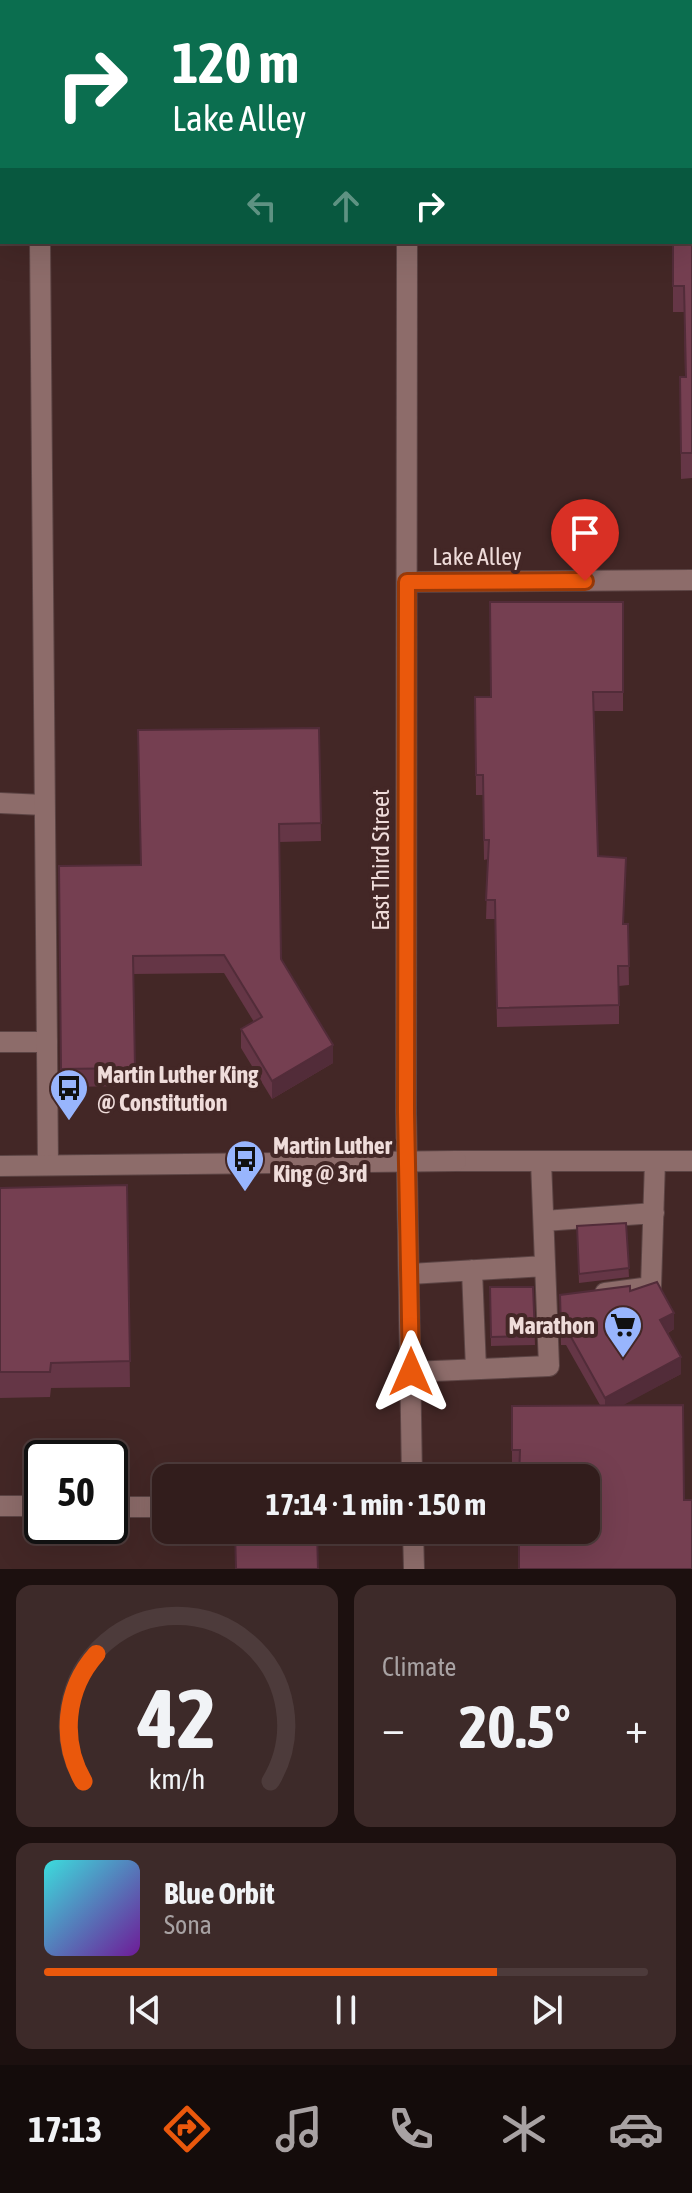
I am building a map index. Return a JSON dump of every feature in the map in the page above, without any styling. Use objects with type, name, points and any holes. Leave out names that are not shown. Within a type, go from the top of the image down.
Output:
[{"type":"street","points":[[40,244],[48,1165]]},
{"type":"street","name":"East Third Street","points":[[407,244],[406,1112],[412,1464]]},
{"type":"street","name":"Lake Alley","points":[[407,582],[692,580]]},
{"type":"street","points":[[0,803],[44,805]]},
{"type":"street","points":[[0,1042],[47,1042]]},
{"type":"street","points":[[411,1372],[549,1366],[554,1299],[545,1266],[541,1161]]},
{"type":"street","points":[[591,1294],[651,1287],[655,1161]]},
{"type":"street","points":[[0,1166],[692,1161]]},
{"type":"street","points":[[544,1221],[654,1213]]},
{"type":"street","points":[[410,1274],[545,1266]]},
{"type":"street","points":[[472,1270],[476,1369]]},
{"type":"street","points":[[0,1506],[24,1506]]},
{"type":"street","points":[[128,1507],[152,1507]]},
{"type":"street","points":[[413,1544],[414,1569]]},
{"type":"building","points":[[673,244],[692,244],[692,453],[681,453],[680,377],[686,377],[684,286],[673,286]]},
{"type":"building","points":[[490,602],[623,602],[623,692],[593,692],[598,856],[626,858],[623,924],[628,924],[629,966],[618,966],[619,1005],[497,1008],[495,900],[486,900],[489,840],[484,840],[483,775],[476,775],[475,697],[491,697]]},
{"type":"building","points":[[319,728],[321,823],[279,824],[281,959],[333,1045],[272,1081],[241,1029],[262,1017],[224,955],[133,956],[135,1068],[61,1069],[59,866],[141,865],[138,730]]},
{"type":"building","points":[[127,1185],[130,1361],[51,1363],[50,1372],[0,1372],[0,1188]]},
{"type":"building","name":"Marathon","points":[[626,1223],[629,1268],[579,1274],[577,1226]]},
{"type":"building","name":"Marathon","points":[[657,1282],[674,1313],[660,1320],[681,1357],[605,1398],[566,1328],[561,1328],[560,1295],[630,1286],[630,1291]]},
{"type":"building","points":[[490,1287],[533,1287],[535,1336],[491,1337]]},
{"type":"building","points":[[683,1405],[684,1500],[692,1500],[692,1569],[519,1569],[519,1544],[600,1544],[600,1464],[520,1464],[520,1450],[512,1450],[512,1406]]},
{"type":"building","points":[[235,1544],[317,1544],[318,1569],[236,1569]]},
{"type":"place","name":"Martin Luther King @ Constitution","points":[[69,1122]]},
{"type":"place","name":"Martin Luther King @ 3rd","points":[[245,1193]]},
{"type":"place","name":"Marathon","points":[[623,1359]]},
{"type":"route","points":[[411,1372],[406,1112],[407,582],[585,581]]}]
